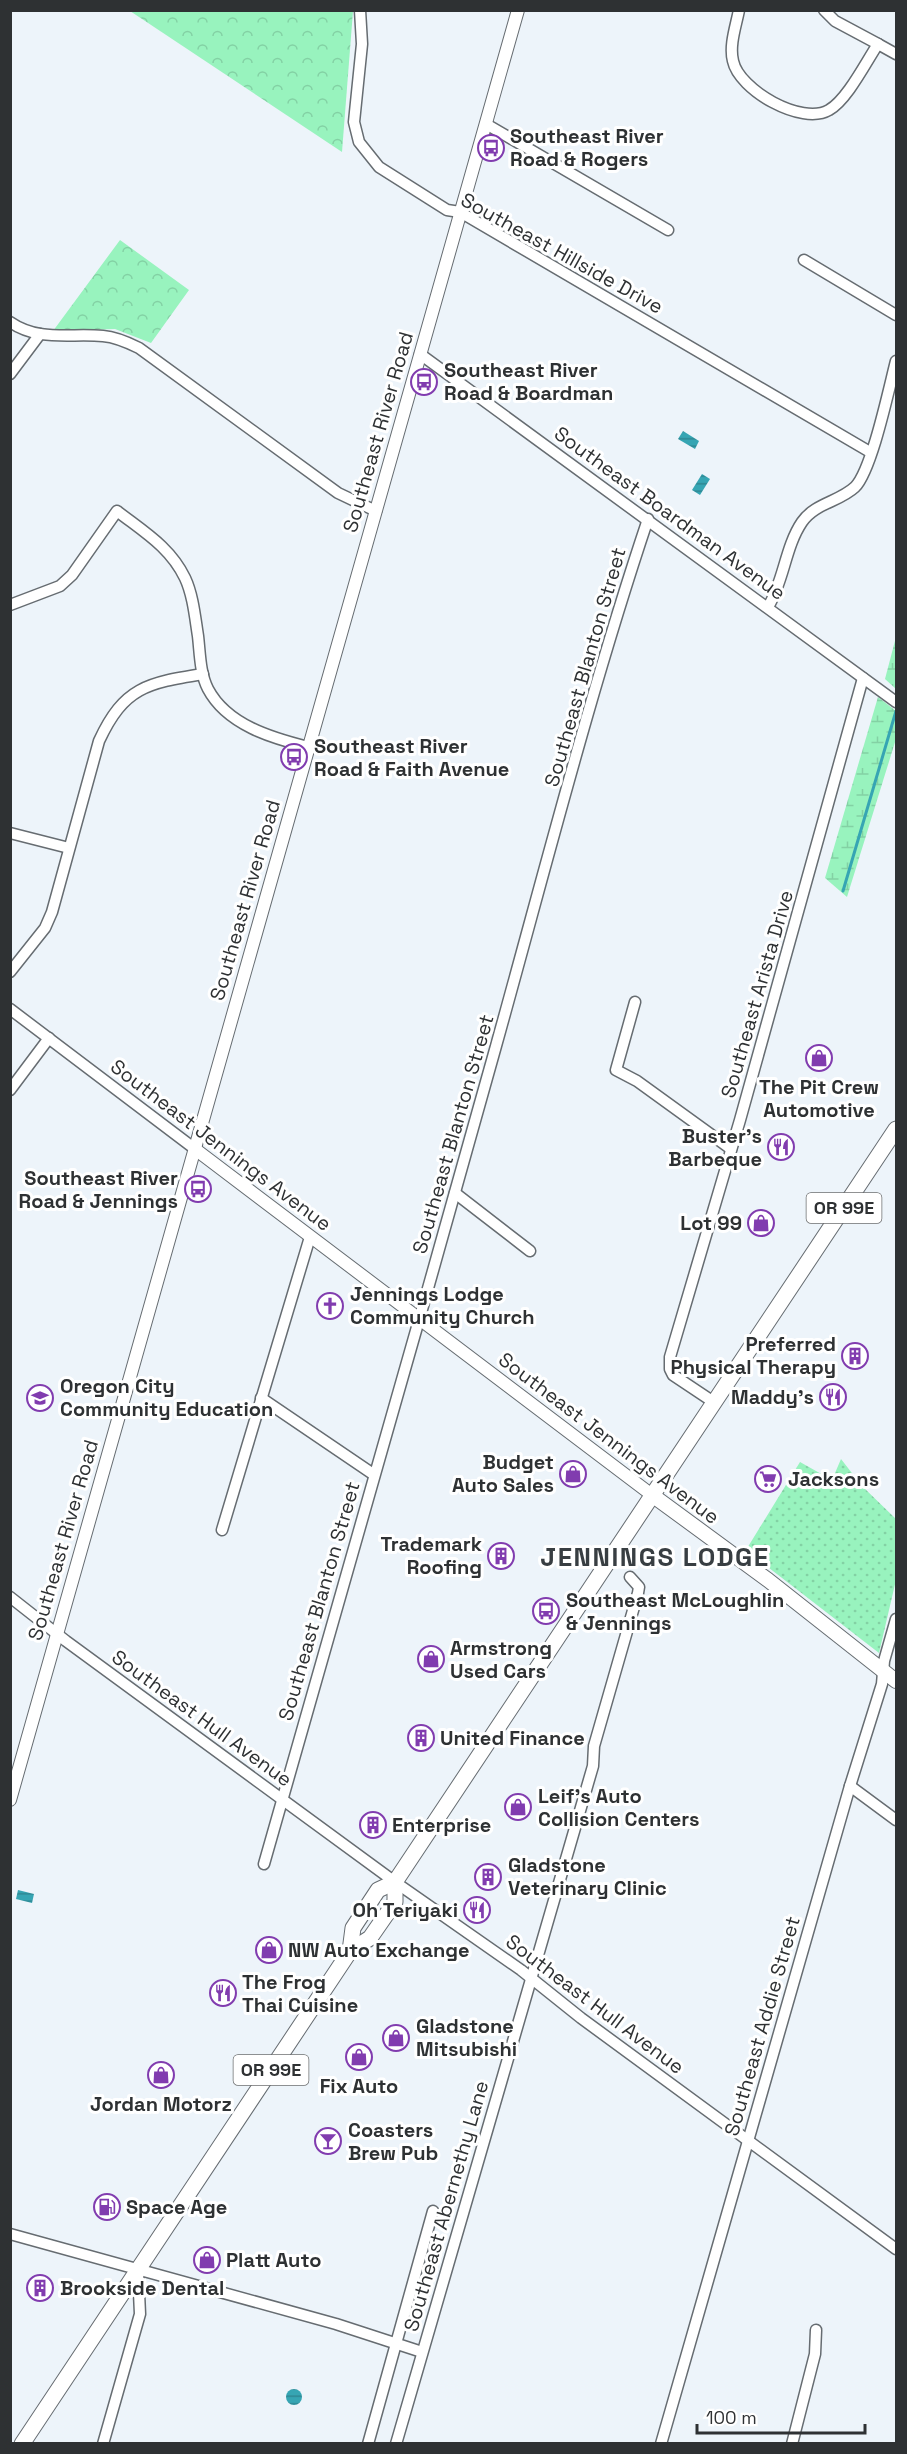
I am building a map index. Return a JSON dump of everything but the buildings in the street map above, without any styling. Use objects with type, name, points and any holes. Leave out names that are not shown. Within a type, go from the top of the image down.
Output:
[{"type":"main road","name":"OR 99E","points":[[22,2444],[350,1951],[353,1928],[378,1890],[395,1882],[897,1129]]},
{"type":"main road","name":"Southeast Jennings Avenue","points":[[652,1495],[768,1580],[897,1681]]},
{"type":"street","name":"Southeast Hillside Drive","points":[[360,10],[362,44],[354,122],[359,142],[379,167],[447,210],[460,212],[870,453]]},
{"type":"street","name":"Southeast River Road","points":[[10,1800],[518,10]]},
{"type":"street","points":[[739,10],[732,53],[740,77],[752,88],[800,114],[811,116],[832,108],[878,44]]},
{"type":"street","points":[[824,10],[835,21],[897,54]]},
{"type":"street","points":[[486,124],[668,230]]},
{"type":"street","points":[[804,260],[897,315]]},
{"type":"street","points":[[10,322],[21,329],[40,334],[62,337],[103,336],[123,340],[139,348],[338,492],[376,511]]},
{"type":"street","points":[[10,374],[40,334]]},
{"type":"street","name":"Southeast Boardman Avenue","points":[[420,354],[897,702]]},
{"type":"street","points":[[768,607],[777,592],[801,523],[817,508],[843,498],[857,485],[867,468],[897,361]]},
{"type":"street","points":[[10,605],[60,586],[72,575],[117,512],[162,545],[186,580],[192,601],[202,674],[208,689],[231,714],[265,736],[308,747]]},
{"type":"street","name":"Southeast Blanton Street","points":[[264,1864],[373,1474],[420,1320],[597,682],[648,519]]},
{"type":"street","points":[[10,972],[45,928],[99,741],[110,718],[124,700],[144,688],[202,674]]},
{"type":"street","name":"Southeast Arista Drive","points":[[715,1402],[673,1375],[669,1363],[863,678]]},
{"type":"street","points":[[10,833],[69,848]]},
{"type":"street","points":[[635,1002],[616,1070],[637,1081],[731,1149]]},
{"type":"street","name":"Southeast Jennings Avenue","points":[[10,1010],[652,1495]]},
{"type":"street","points":[[10,1090],[49,1038]]},
{"type":"street","points":[[455,1193],[530,1251]]},
{"type":"street","points":[[222,1530],[310,1237]]},
{"type":"street","points":[[261,1398],[373,1474]]},
{"type":"street","name":"Southeast Abernethy Lane","points":[[396,2444],[533,1979],[638,1593],[639,1587],[630,1577]]},
{"type":"street","name":"Southeast Hull Avenue","points":[[10,1597],[395,1882],[533,1979],[748,2142],[896,2247]]},
{"type":"street","name":"Southeast Addie Street","points":[[661,2444],[850,1786],[882,1684],[897,1619]]},
{"type":"street","points":[[850,1786],[897,1820]]},
{"type":"street","points":[[368,2444],[433,2211]]},
{"type":"street","points":[[10,2234],[422,2352]]},
{"type":"street","points":[[104,2444],[140,2314],[138,2270]]},
{"type":"street","points":[[792,2444],[815,2354],[816,2330]]},
{"type":"green space","points":[[130,11],[353,11],[342,152]]},
{"type":"green space","points":[[120,240],[189,290],[151,343],[115,329],[53,331]]},
{"type":"green space","points":[[896,637],[896,689],[885,679]]},
{"type":"green space","points":[[878,697],[896,711],[896,739],[847,897],[825,878]]},
{"type":"green space","points":[[841,1459],[862,1486],[896,1519],[896,1580],[879,1653],[746,1550],[800,1462],[832,1480]]},
{"type":"water","points":[[683,431],[699,441],[695,449],[678,439]]},
{"type":"water","points":[[702,474],[710,479],[700,495],[692,490]]},
{"type":"water","points":[[18,1890],[34,1894],[32,1903],[16,1899]]},
{"type":"water","points":[[294,2389],[302,2397],[294,2405],[286,2397]]},
{"type":"waterway","points":[[843,891],[896,711]]},
{"type":"place","name":"Southeast River Road & Rogers","points":[[491,148]]},
{"type":"place","name":"Southeast River Road & Boardman","points":[[424,382]]},
{"type":"place","name":"Southeast River Road & Faith Avenue","points":[[294,757]]},
{"type":"place","name":"The Pit Crew Automotive","points":[[819,1058]]},
{"type":"place","name":"Buster's Barbeque","points":[[781,1147]]},
{"type":"place","name":"Southeast River Road & Jennings","points":[[198,1189]]},
{"type":"place","name":"Lot 99","points":[[761,1223]]},
{"type":"place","name":"Jennings Lodge Community Church","points":[[330,1306]]},
{"type":"place","name":"Preferred Physical Therapy","points":[[855,1356]]},
{"type":"place","name":"Maddy's","points":[[833,1397]]},
{"type":"place","name":"Oregon City Community Education","points":[[40,1398]]},
{"type":"place","name":"Budget Auto Sales","points":[[573,1474]]},
{"type":"place","name":"Jacksons","points":[[768,1479]]},
{"type":"place","name":"Trademark Roofing","points":[[501,1556]]},
{"type":"place","name":"Southeast McLoughlin & Jennings","points":[[546,1611]]},
{"type":"place","name":"Armstrong Used Cars","points":[[431,1659]]},
{"type":"place","name":"United Finance","points":[[421,1738]]},
{"type":"place","name":"Leif's Auto Collision Centers","points":[[518,1807]]},
{"type":"place","name":"Enterprise","points":[[373,1825]]},
{"type":"place","name":"Gladstone Veterinary Clinic","points":[[488,1877]]},
{"type":"place","name":"Oh Teriyaki","points":[[477,1910]]},
{"type":"place","name":"NW Auto Exchange","points":[[269,1950]]},
{"type":"place","name":"The Frog Thai Cuisine","points":[[223,1993]]},
{"type":"place","name":"Gladstone Mitsubishi","points":[[396,2038]]},
{"type":"place","name":"Fix Auto","points":[[359,2057]]},
{"type":"place","name":"Jordan Motorz","points":[[161,2075]]},
{"type":"place","name":"Coasters Brew Pub","points":[[328,2141]]},
{"type":"place","name":"Space Age","points":[[107,2207]]},
{"type":"place","name":"Platt Auto","points":[[207,2260]]},
{"type":"place","name":"Brookside Dental","points":[[40,2288]]},
{"type":"district","name":"JENNINGS LODGE","points":[[655,1557]]}]
